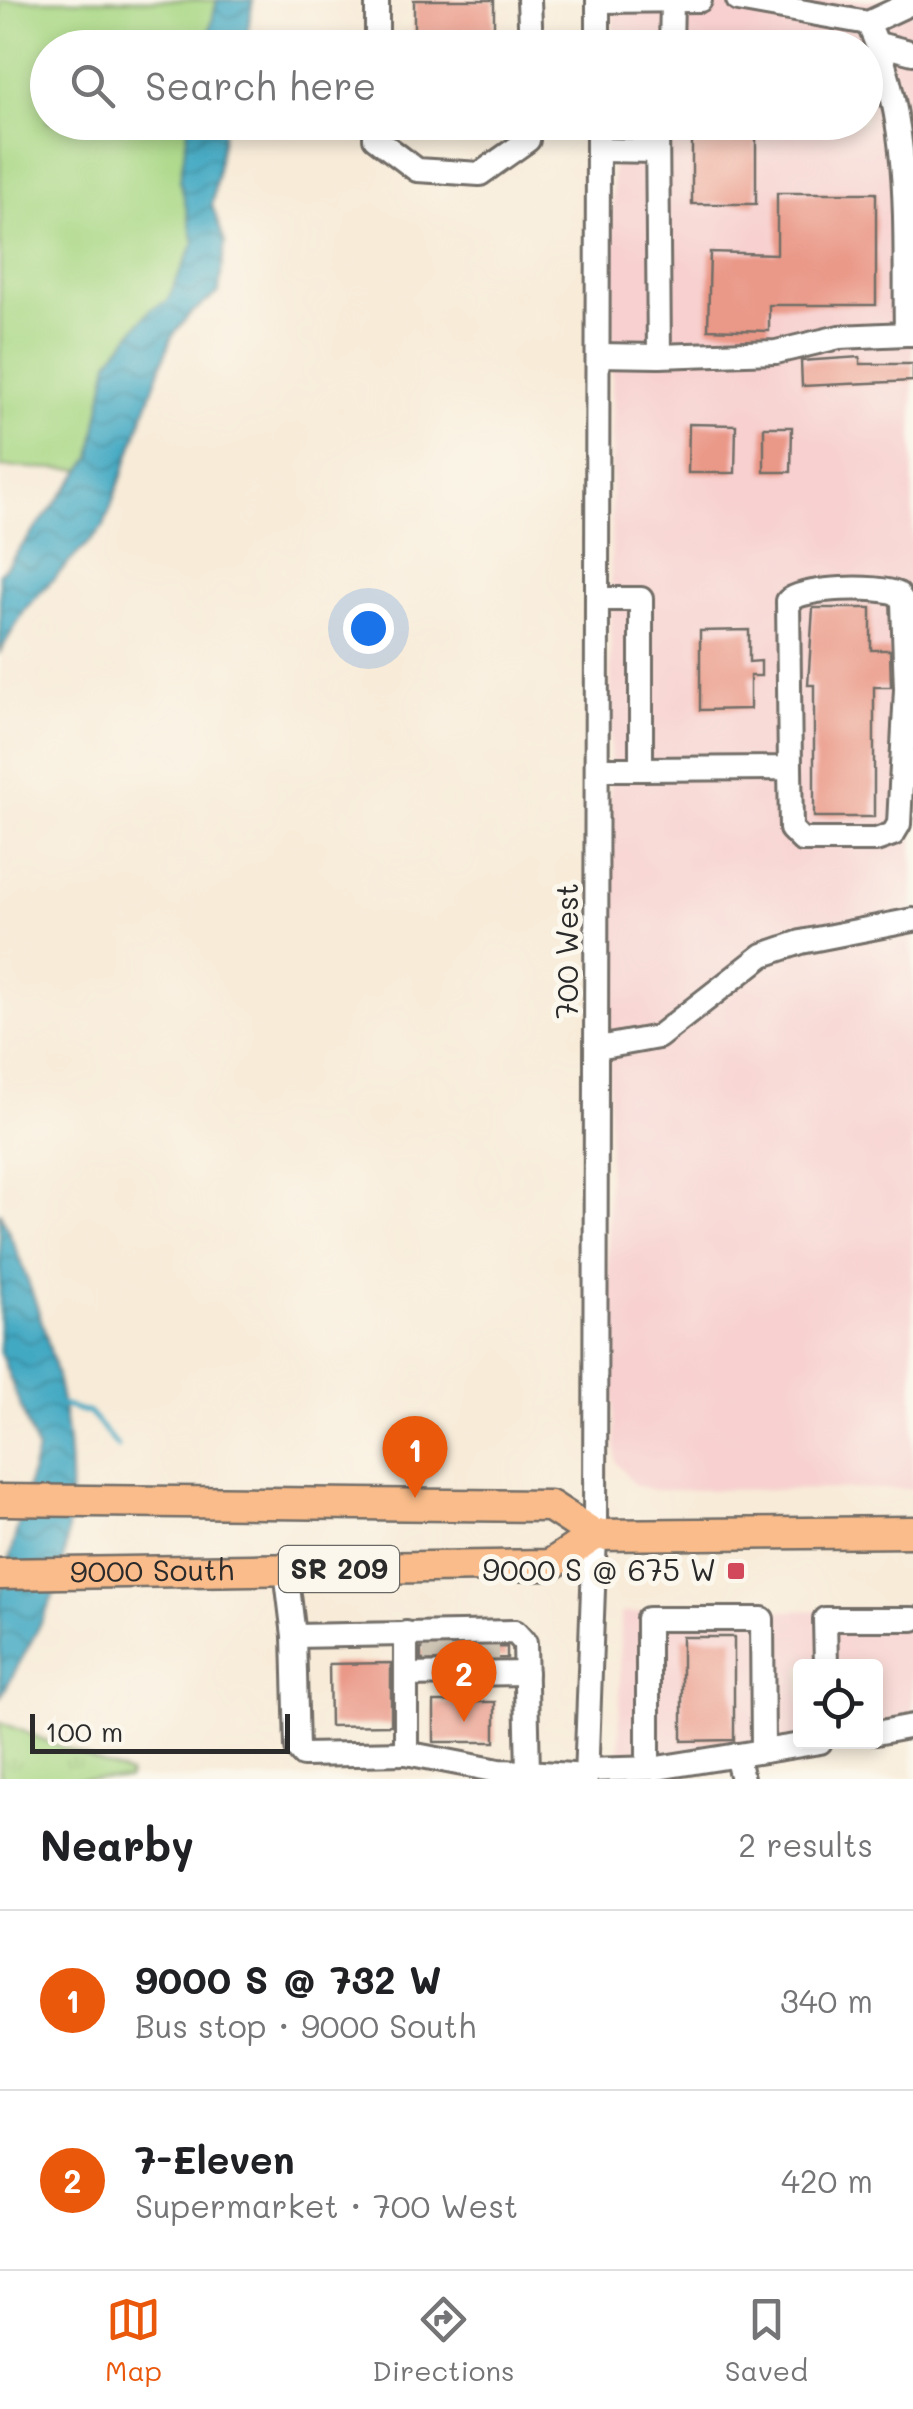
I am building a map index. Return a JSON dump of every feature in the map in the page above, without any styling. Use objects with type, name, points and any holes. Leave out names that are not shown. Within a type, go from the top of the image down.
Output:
[{"type":"main road","name":"SR 209","points":[[8,1500],[550,1506],[594,1535]]},
{"type":"main road","points":[[594,1535],[913,1532]]},
{"type":"main road","name":"9000 South","points":[[8,1574],[550,1566],[594,1535]]},
{"type":"street","points":[[377,30],[378,0]]},
{"type":"street","points":[[529,0],[530,30]]},
{"type":"street","points":[[598,30],[598,0],[700,0]]},
{"type":"street","points":[[738,0],[833,30]]},
{"type":"street","points":[[671,30],[672,1]]},
{"type":"street","points":[[883,38],[913,2]]},
{"type":"street","points":[[883,45],[913,52]]},
{"type":"street","points":[[883,49],[913,77]]},
{"type":"street","points":[[598,354],[776,352],[839,338],[910,334],[901,135],[883,64]]},
{"type":"street","points":[[378,140],[417,170],[480,174],[528,140]]},
{"type":"street","name":"700 West","points":[[586,1775],[594,1535],[598,1048],[598,140]]},
{"type":"street","points":[[657,140],[658,356]]},
{"type":"street","points":[[598,150],[657,151]]},
{"type":"street","points":[[881,589],[898,594],[903,602],[906,689],[899,824],[893,834],[876,840],[802,840],[791,828],[790,768],[788,602],[806,592],[881,589]]},
{"type":"street","points":[[600,599],[640,599],[641,770]]},
{"type":"street","points":[[599,770],[790,768]]},
{"type":"street","points":[[598,1048],[658,1038],[763,955],[801,942],[913,920]]},
{"type":"street","points":[[286,1570],[294,1636],[297,1748],[303,1756],[406,1752],[499,1771],[586,1775],[793,1746]]},
{"type":"street","points":[[648,1768],[648,1618],[762,1619],[763,1751]]},
{"type":"street","points":[[826,1659],[826,1619],[913,1618]]},
{"type":"street","points":[[406,1675],[516,1632],[522,1637],[526,1672],[528,1772]]},
{"type":"street","points":[[294,1636],[406,1633],[526,1672]]},
{"type":"street","points":[[406,1633],[406,1752]]},
{"type":"street","points":[[883,1731],[913,1726]]},
{"type":"street","points":[[736,1754],[742,1779]]},
{"type":"shaded area","points":[[614,0],[913,0],[913,1489],[653,1490],[633,1484],[616,1462],[608,1259],[613,140],[883,140],[883,30],[613,30]]},
{"type":"shaded area","points":[[913,1609],[913,1719],[883,1725],[883,1659],[793,1659],[793,1740],[688,1758],[619,1760],[621,1613]]},
{"type":"green space","points":[[0,0],[223,0],[217,30],[30,30],[30,140],[199,140],[198,272],[96,470],[0,467]]},
{"type":"green space","points":[[0,1722],[129,1774],[128,1779],[0,1779]]},
{"type":"water","points":[[217,0],[253,0],[248,30],[210,30]]},
{"type":"water","points":[[186,140],[222,140],[212,205],[225,243],[219,292],[189,315],[171,338],[104,526],[26,608],[0,652],[0,574],[91,458],[109,361],[151,309],[167,301],[194,243],[180,180]]},
{"type":"water","points":[[0,1211],[49,1346],[68,1440],[70,1488],[58,1582],[0,1699],[0,1596],[37,1450],[0,1352]]},
{"type":"building","points":[[414,0],[494,0],[494,30],[414,30]]},
{"type":"building","points":[[692,140],[756,140],[756,204],[692,204]]},
{"type":"building","points":[[777,193],[876,193],[876,305],[769,305],[769,331],[708,329],[710,252],[777,254]]},
{"type":"building","points":[[860,357],[860,364],[913,364],[913,381],[802,386],[801,361]]},
{"type":"building","points":[[689,424],[736,425],[735,473],[688,473]]},
{"type":"building","points":[[764,427],[792,427],[791,472],[764,472]]},
{"type":"building","points":[[813,608],[871,608],[871,650],[890,650],[891,687],[874,687],[874,817],[814,817],[814,685],[808,685]]},
{"type":"building","points":[[749,630],[749,662],[761,661],[761,676],[750,676],[750,709],[700,710],[700,631]]},
{"type":"building","points":[[682,1637],[734,1637],[734,1740],[682,1741]]},
{"type":"building","points":[[507,1647],[507,1658],[421,1660],[421,1649]]},
{"type":"building","points":[[391,1663],[391,1725],[330,1726],[329,1664]]},
{"type":"building","points":[[434,1702],[495,1702],[495,1742],[434,1742]]},
{"type":"waterway","points":[[58,1404],[89,1413],[118,1447]]},
{"type":"tunnel","points":[[434,1644],[435,1660]]},
{"type":"tunnel","points":[[451,1644],[451,1660]]},
{"type":"tunnel","points":[[471,1644],[471,1660]]},
{"type":"tunnel","points":[[488,1644],[488,1660]]},
{"type":"place","name":"9000 S @ 732 W","points":[[415,1498]]},
{"type":"place","name":"9000 S @ 675 W","points":[[736,1571]]},
{"type":"place","name":"7-Eleven","points":[[464,1722]]}]
